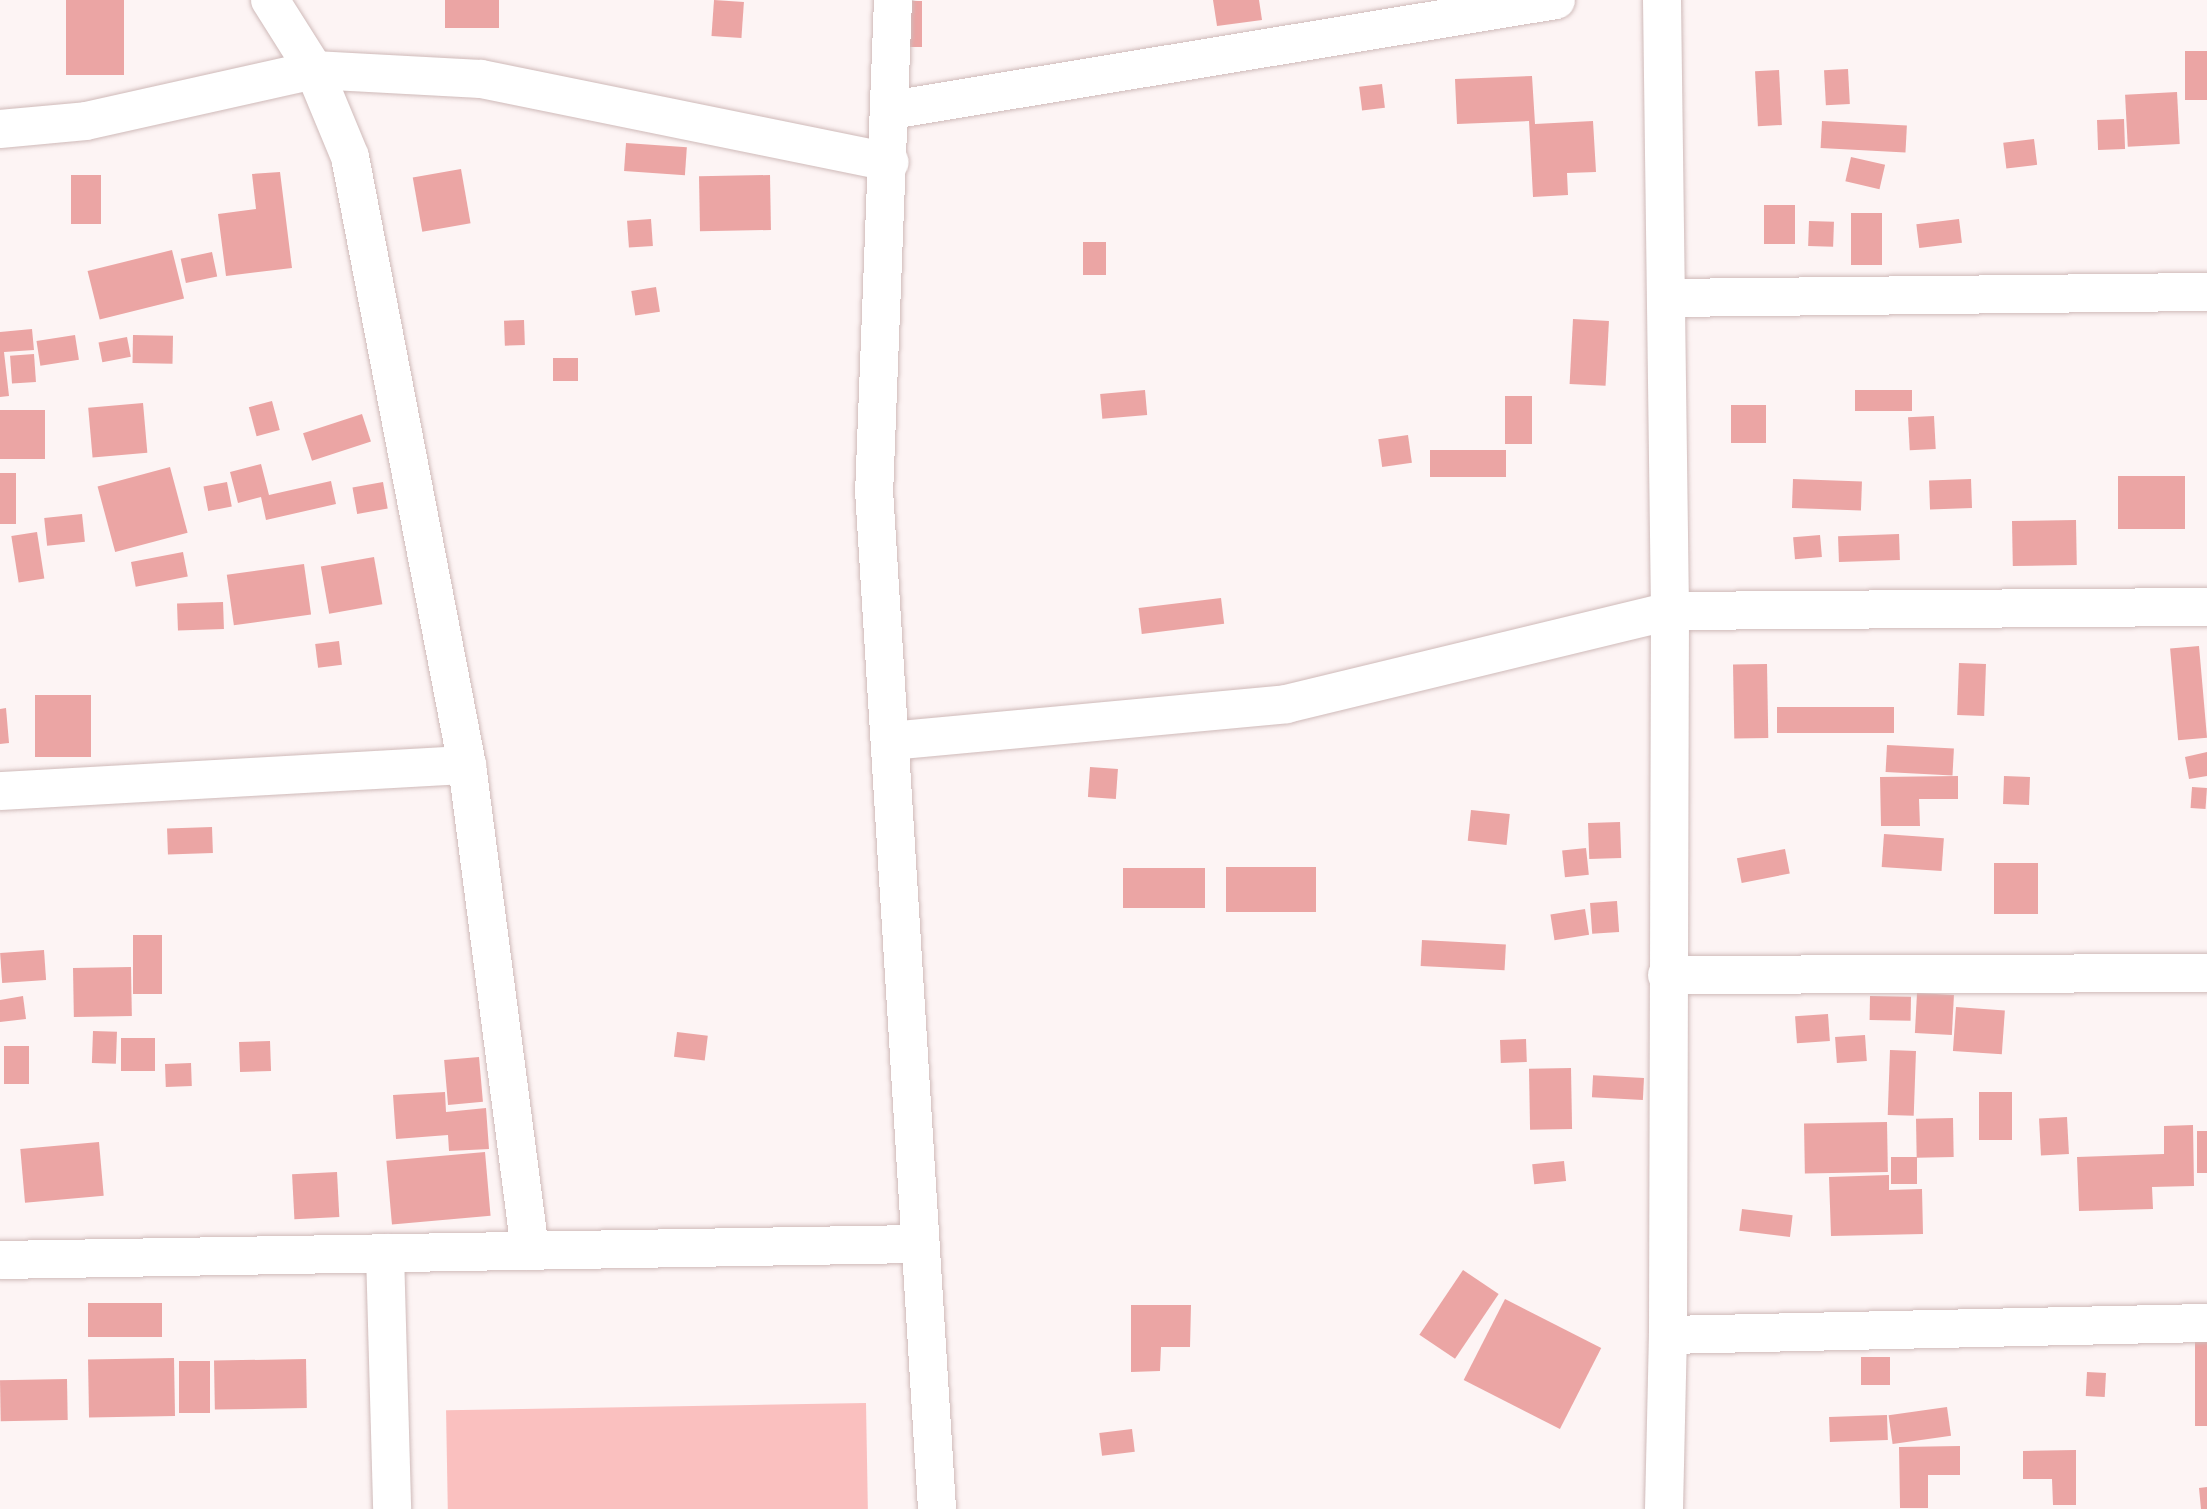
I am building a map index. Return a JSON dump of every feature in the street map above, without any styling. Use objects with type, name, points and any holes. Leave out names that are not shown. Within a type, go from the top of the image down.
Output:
[{"type":"street","points":[[270,0],[314,70],[350,157],[467,765],[530,1251]]},
{"type":"street","points":[[893,0],[890,162],[874,490],[937,1509]]},
{"type":"street","points":[[891,110],[1556,0]]},
{"type":"street","points":[[1662,0],[1670,611],[1668,1335],[1664,1509]]},
{"type":"street","points":[[0,129],[86,121],[314,70],[481,79],[890,162]]},
{"type":"street","points":[[1666,298],[2207,292]]},
{"type":"street","points":[[890,741],[1286,704],[1670,611],[2207,607]]},
{"type":"street","points":[[0,791],[467,765]]},
{"type":"street","points":[[1667,975],[2207,973]]},
{"type":"street","points":[[0,1260],[920,1244]]},
{"type":"street","points":[[385,1253],[392,1509]]},
{"type":"street","points":[[1668,1335],[2207,1323]]},
{"type":"shaded area","points":[[866,1403],[868,1509],[448,1509],[446,1410]]},
{"type":"building","points":[[66,0],[124,0],[124,75],[66,75]]},
{"type":"building","points":[[445,0],[499,0],[499,28],[445,28]]},
{"type":"building","points":[[714,0],[744,2],[741,38],[711,36]]},
{"type":"building","points":[[1213,0],[1259,0],[1262,20],[1217,26]]},
{"type":"building","points":[[889,1],[922,1],[922,47],[889,47]]},
{"type":"building","points":[[2185,51],[2207,51],[2207,100],[2185,100]]},
{"type":"building","points":[[1848,69],[1850,104],[1826,105],[1824,70]]},
{"type":"building","points":[[1779,70],[1782,125],[1758,126],[1755,71]]},
{"type":"building","points":[[1532,76],[1535,124],[1593,121],[1596,172],[1567,173],[1568,195],[1533,197],[1529,121],[1457,124],[1455,79]]},
{"type":"building","points":[[1382,84],[1385,108],[1362,111],[1359,87]]},
{"type":"building","points":[[2177,92],[2180,144],[2128,147],[2125,95]]},
{"type":"building","points":[[2124,119],[2125,149],[2098,150],[2097,120]]},
{"type":"building","points":[[1822,121],[1907,125],[1905,152],[1821,148]]},
{"type":"building","points":[[2034,139],[2037,165],[2006,169],[2003,143]]},
{"type":"building","points":[[626,143],[687,147],[685,175],[624,171]]},
{"type":"building","points":[[1851,157],[1885,165],[1879,189],[1845,181]]},
{"type":"building","points":[[461,169],[471,223],[422,232],[413,178]]},
{"type":"building","points":[[280,172],[292,268],[226,276],[218,214],[256,209],[252,174]]},
{"type":"building","points":[[71,175],[101,175],[101,224],[71,224]]},
{"type":"building","points":[[770,175],[771,230],[700,231],[699,176]]},
{"type":"building","points":[[1764,205],[1795,205],[1795,244],[1764,244]]},
{"type":"building","points":[[1851,213],[1882,213],[1882,265],[1851,265]]},
{"type":"building","points":[[651,219],[653,246],[629,248],[627,221]]},
{"type":"building","points":[[1959,219],[1962,243],[1919,248],[1916,224]]},
{"type":"building","points":[[1809,221],[1834,222],[1833,247],[1808,246]]},
{"type":"building","points":[[1083,242],[1106,242],[1106,275],[1083,275]]},
{"type":"building","points":[[172,250],[184,299],[100,320],[88,271]]},
{"type":"building","points":[[212,252],[217,276],[186,283],[181,259]]},
{"type":"building","points":[[656,287],[660,312],[635,316],[631,291]]},
{"type":"building","points":[[1573,319],[1609,321],[1606,386],[1570,384]]},
{"type":"building","points":[[524,320],[525,345],[505,346],[504,321]]},
{"type":"building","points":[[32,329],[34,350],[4,352],[9,396],[0,397],[0,332]]},
{"type":"building","points":[[75,335],[79,360],[40,366],[36,341]]},
{"type":"building","points":[[133,335],[173,336],[173,364],[133,363]]},
{"type":"building","points":[[127,337],[131,357],[102,362],[99,343]]},
{"type":"building","points":[[34,354],[36,382],[12,384],[10,356]]},
{"type":"building","points":[[553,358],[578,358],[578,381],[553,381]]},
{"type":"building","points":[[1145,390],[1147,415],[1102,419],[1100,394]]},
{"type":"building","points":[[1855,390],[1912,390],[1912,411],[1855,411]]},
{"type":"building","points":[[1505,396],[1532,396],[1532,444],[1505,444]]},
{"type":"building","points":[[272,401],[280,430],[257,436],[249,407]]},
{"type":"building","points":[[143,403],[147,453],[93,458],[88,408]]},
{"type":"building","points":[[1731,405],[1766,405],[1766,443],[1731,443]]},
{"type":"building","points":[[0,410],[45,410],[45,459],[0,459]]},
{"type":"building","points":[[362,414],[371,442],[312,461],[303,433]]},
{"type":"building","points":[[1934,416],[1936,449],[1910,450],[1908,417]]},
{"type":"building","points":[[1408,435],[1412,463],[1382,467],[1378,439]]},
{"type":"building","points":[[1430,450],[1506,450],[1506,477],[1430,477]]},
{"type":"building","points":[[261,464],[269,495],[331,481],[336,504],[266,520],[261,497],[238,503],[230,472]]},
{"type":"building","points":[[170,467],[188,533],[115,552],[98,486]]},
{"type":"building","points":[[0,473],[16,473],[16,524],[0,524]]},
{"type":"building","points":[[2118,476],[2185,476],[2185,529],[2118,529]]},
{"type":"building","points":[[1793,479],[1862,481],[1861,510],[1792,508]]},
{"type":"building","points":[[1971,479],[1972,508],[1930,509],[1929,480]]},
{"type":"building","points":[[227,482],[232,507],[208,511],[203,487]]},
{"type":"building","points":[[383,482],[388,509],[357,514],[352,487]]},
{"type":"building","points":[[82,514],[85,542],[47,546],[44,518]]},
{"type":"building","points":[[2076,520],[2077,565],[2013,566],[2012,521]]},
{"type":"building","points":[[37,532],[44,578],[19,582],[11,536]]},
{"type":"building","points":[[1899,534],[1900,560],[1839,562],[1838,536]]},
{"type":"building","points":[[1820,535],[1822,557],[1795,559],[1793,537]]},
{"type":"building","points":[[183,552],[188,577],[136,587],[131,562]]},
{"type":"building","points":[[374,557],[382,604],[329,614],[321,566]]},
{"type":"building","points":[[304,564],[311,615],[234,625],[227,575]]},
{"type":"building","points":[[1221,598],[1224,624],[1142,634],[1139,608]]},
{"type":"building","points":[[223,602],[224,629],[178,631],[177,604]]},
{"type":"building","points":[[339,641],[342,665],[318,668],[315,644]]},
{"type":"building","points":[[2199,646],[2207,738],[2178,740],[2170,649]]},
{"type":"building","points":[[1959,663],[1986,664],[1984,716],[1957,715]]},
{"type":"building","points":[[1767,664],[1768,738],[1734,739],[1733,665]]},
{"type":"building","points":[[35,695],[91,695],[91,757],[35,757]]},
{"type":"building","points":[[1777,707],[1894,707],[1894,733],[1777,733]]},
{"type":"building","points":[[6,708],[9,743],[0,744],[0,709]]},
{"type":"building","points":[[1887,745],[1954,749],[1952,775],[1886,772]]},
{"type":"building","points":[[2207,752],[2207,776],[2189,779],[2185,757]]},
{"type":"building","points":[[1090,767],[1118,769],[1116,799],[1088,797]]},
{"type":"building","points":[[1958,776],[1958,799],[1919,799],[1920,826],[1881,826],[1880,777]]},
{"type":"building","points":[[2004,776],[2030,777],[2029,805],[2003,804]]},
{"type":"building","points":[[2192,787],[2207,788],[2205,809],[2191,808]]},
{"type":"building","points":[[1471,810],[1510,814],[1507,845],[1468,841]]},
{"type":"building","points":[[1620,822],[1621,858],[1589,859],[1588,823]]},
{"type":"building","points":[[212,827],[213,853],[168,855],[167,829]]},
{"type":"building","points":[[1884,834],[1944,838],[1942,871],[1882,867]]},
{"type":"building","points":[[1586,848],[1589,875],[1565,877],[1562,851]]},
{"type":"building","points":[[1785,849],[1790,874],[1742,883],[1737,858]]},
{"type":"building","points":[[1994,863],[2038,863],[2038,914],[1994,914]]},
{"type":"building","points":[[1226,867],[1316,867],[1316,912],[1226,912]]},
{"type":"building","points":[[1123,868],[1205,868],[1205,908],[1123,908]]},
{"type":"building","points":[[1617,901],[1619,932],[1592,934],[1590,903]]},
{"type":"building","points":[[1585,909],[1589,935],[1554,940],[1550,914]]},
{"type":"building","points":[[133,935],[162,935],[162,994],[133,994]]},
{"type":"building","points":[[1422,940],[1506,944],[1505,970],[1421,966]]},
{"type":"building","points":[[44,950],[46,980],[2,983],[0,953]]},
{"type":"building","points":[[131,967],[132,1016],[74,1017],[73,968]]},
{"type":"building","points":[[1917,993],[1954,995],[1952,1035],[1915,1033]]},
{"type":"building","points":[[23,996],[26,1019],[0,1022],[0,1000]]},
{"type":"building","points":[[1870,996],[1911,997],[1911,1021],[1870,1020]]},
{"type":"building","points":[[1956,1007],[2005,1010],[2002,1054],[1953,1051]]},
{"type":"building","points":[[1828,1014],[1830,1041],[1797,1043],[1795,1016]]},
{"type":"building","points":[[93,1031],[117,1032],[116,1064],[92,1063]]},
{"type":"building","points":[[677,1032],[708,1036],[705,1061],[674,1057]]},
{"type":"building","points":[[1865,1035],[1867,1061],[1837,1063],[1835,1037]]},
{"type":"building","points":[[121,1038],[155,1038],[155,1071],[121,1071]]},
{"type":"building","points":[[1526,1039],[1527,1062],[1501,1063],[1500,1040]]},
{"type":"building","points":[[270,1041],[271,1071],[240,1072],[239,1042]]},
{"type":"building","points":[[4,1046],[29,1046],[29,1084],[4,1084]]},
{"type":"building","points":[[1890,1050],[1916,1051],[1914,1116],[1888,1115]]},
{"type":"building","points":[[479,1057],[483,1102],[448,1105],[444,1060]]},
{"type":"building","points":[[191,1063],[192,1086],[166,1087],[165,1064]]},
{"type":"building","points":[[1571,1068],[1572,1129],[1530,1130],[1529,1069]]},
{"type":"building","points":[[1593,1075],[1644,1078],[1643,1100],[1592,1097]]},
{"type":"building","points":[[445,1092],[446,1112],[486,1108],[489,1149],[449,1151],[448,1135],[396,1139],[393,1095]]},
{"type":"building","points":[[1979,1092],[2012,1092],[2012,1140],[1979,1140]]},
{"type":"building","points":[[2067,1117],[2069,1154],[2041,1155],[2039,1118]]},
{"type":"building","points":[[1953,1118],[1954,1157],[1917,1158],[1916,1119]]},
{"type":"building","points":[[1887,1122],[1888,1172],[1805,1173],[1804,1123]]},
{"type":"building","points":[[2193,1125],[2194,1186],[2152,1187],[2153,1209],[2079,1211],[2077,1157],[2164,1154],[2164,1126]]},
{"type":"building","points":[[2197,1131],[2207,1131],[2207,1173],[2197,1173]]},
{"type":"building","points":[[99,1142],[104,1196],[25,1203],[20,1149]]},
{"type":"building","points":[[485,1152],[491,1216],[392,1224],[386,1161]]},
{"type":"building","points":[[1891,1157],[1917,1157],[1917,1184],[1891,1184]]},
{"type":"building","points":[[1564,1161],[1566,1181],[1534,1184],[1532,1164]]},
{"type":"building","points":[[337,1172],[339,1217],[294,1219],[292,1174]]},
{"type":"building","points":[[1889,1175],[1889,1190],[1922,1189],[1923,1234],[1831,1236],[1829,1177]]},
{"type":"building","points":[[1742,1209],[1793,1215],[1790,1237],[1739,1231]]},
{"type":"building","points":[[1463,1270],[1499,1294],[1455,1359],[1419,1335]]},
{"type":"building","points":[[1505,1299],[1601,1348],[1560,1429],[1464,1380]]},
{"type":"building","points":[[88,1303],[162,1303],[162,1337],[88,1337]]},
{"type":"building","points":[[1131,1305],[1191,1305],[1190,1347],[1161,1347],[1160,1371],[1131,1372]]},
{"type":"building","points":[[2195,1320],[2207,1320],[2207,1426],[2195,1426]]},
{"type":"building","points":[[1861,1357],[1890,1357],[1890,1385],[1861,1385]]},
{"type":"building","points":[[174,1358],[175,1416],[89,1417],[88,1360]]},
{"type":"building","points":[[306,1359],[307,1408],[215,1410],[214,1361]]},
{"type":"building","points":[[179,1361],[210,1361],[210,1413],[179,1413]]},
{"type":"building","points":[[2087,1372],[2106,1373],[2105,1397],[2086,1396]]},
{"type":"building","points":[[67,1379],[68,1420],[1,1421],[0,1380]]},
{"type":"building","points":[[1947,1407],[1951,1436],[1893,1444],[1889,1415]]},
{"type":"building","points":[[1887,1415],[1888,1440],[1830,1442],[1829,1417]]},
{"type":"building","points":[[1132,1429],[1135,1452],[1102,1456],[1099,1433]]},
{"type":"building","points":[[1960,1446],[1960,1475],[1928,1475],[1928,1508],[1900,1508],[1899,1447]]},
{"type":"building","points":[[2076,1450],[2076,1505],[2053,1505],[2052,1479],[2023,1479],[2023,1451]]},
{"type":"building","points":[[2207,1487],[2207,1509],[2201,1509],[2199,1488]]}]
